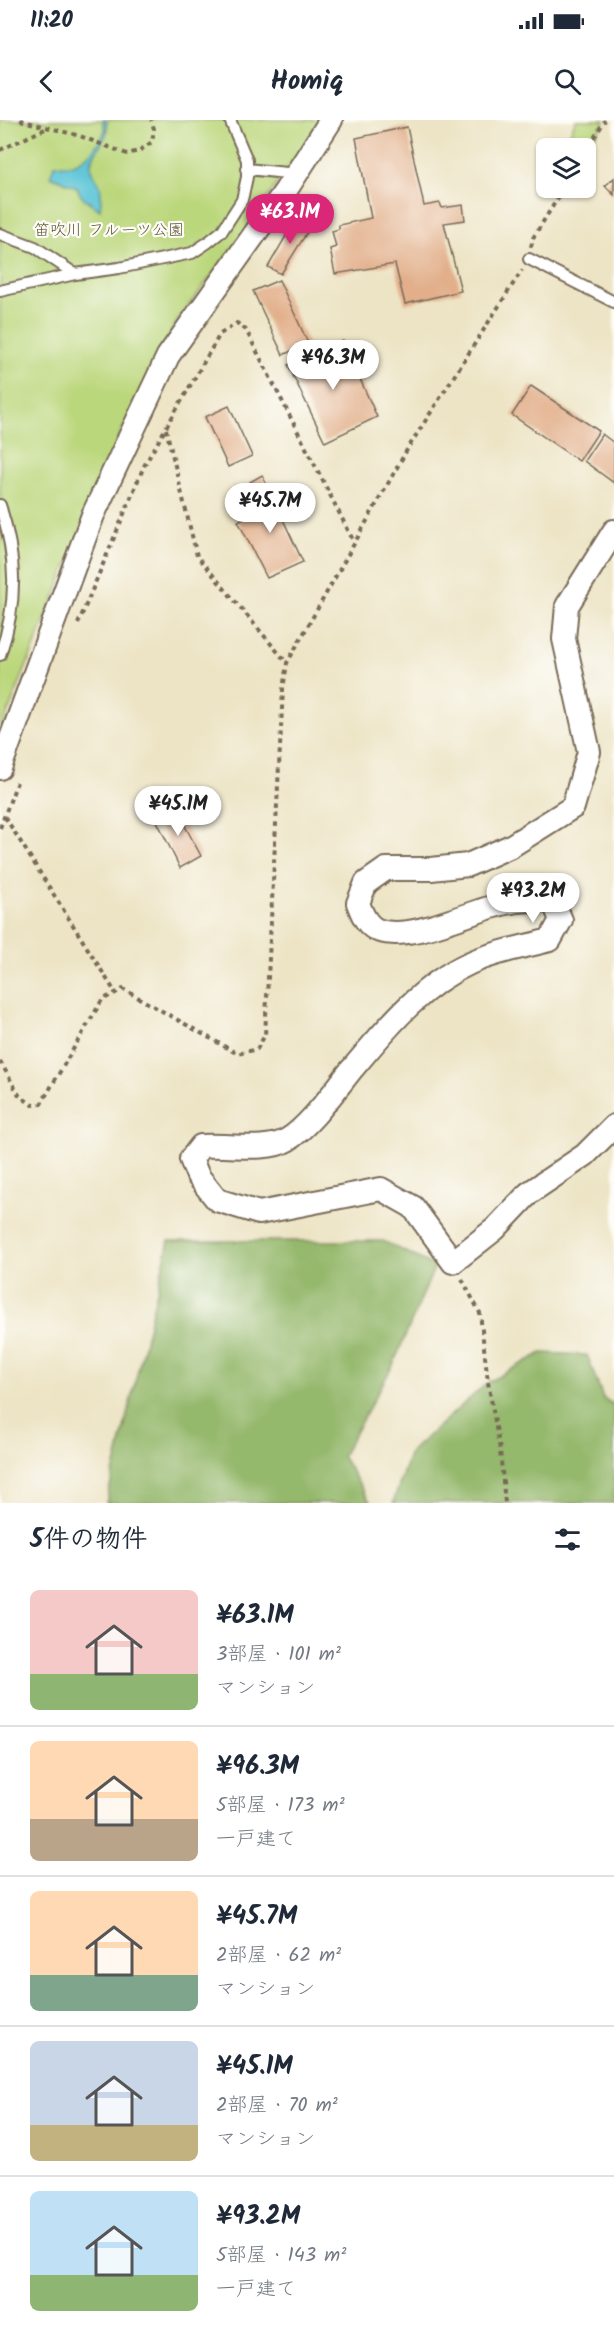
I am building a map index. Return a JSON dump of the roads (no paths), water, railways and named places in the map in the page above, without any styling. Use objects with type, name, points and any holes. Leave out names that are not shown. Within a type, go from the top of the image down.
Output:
[{"type":"street","points":[[10,772],[11,726],[93,515],[168,356],[297,174],[331,120]]},
{"type":"street","points":[[614,531],[567,606],[564,639],[588,752],[573,807],[511,846],[468,865],[386,869],[366,883],[358,903],[365,921],[379,931],[407,932],[506,903],[531,900],[552,901],[561,920],[550,940],[471,962],[435,984],[395,1017],[318,1111],[287,1140],[265,1147],[224,1144],[201,1146],[191,1159],[198,1176],[218,1200],[259,1213],[381,1189],[413,1207],[453,1262],[495,1229],[529,1193],[585,1155],[614,1126]]},
{"type":"lane","points":[[0,291],[75,274],[119,268],[192,253],[222,231],[242,200],[247,160],[230,120]]},
{"type":"lane","points":[[246,169],[297,174]]},
{"type":"lane","points":[[0,234],[35,247],[75,274]]},
{"type":"lane","points":[[530,259],[614,302]]},
{"type":"lane","points":[[0,505],[14,580],[14,605],[0,655]]},
{"type":"water","points":[[103,120],[106,120],[106,133],[92,158],[91,167],[100,186],[100,210],[81,196],[77,187],[50,176],[55,164],[72,164],[91,152],[105,131]]},
{"type":"park label","name":"笛吹川 フルーツ公園","points":[[109,229]]}]
